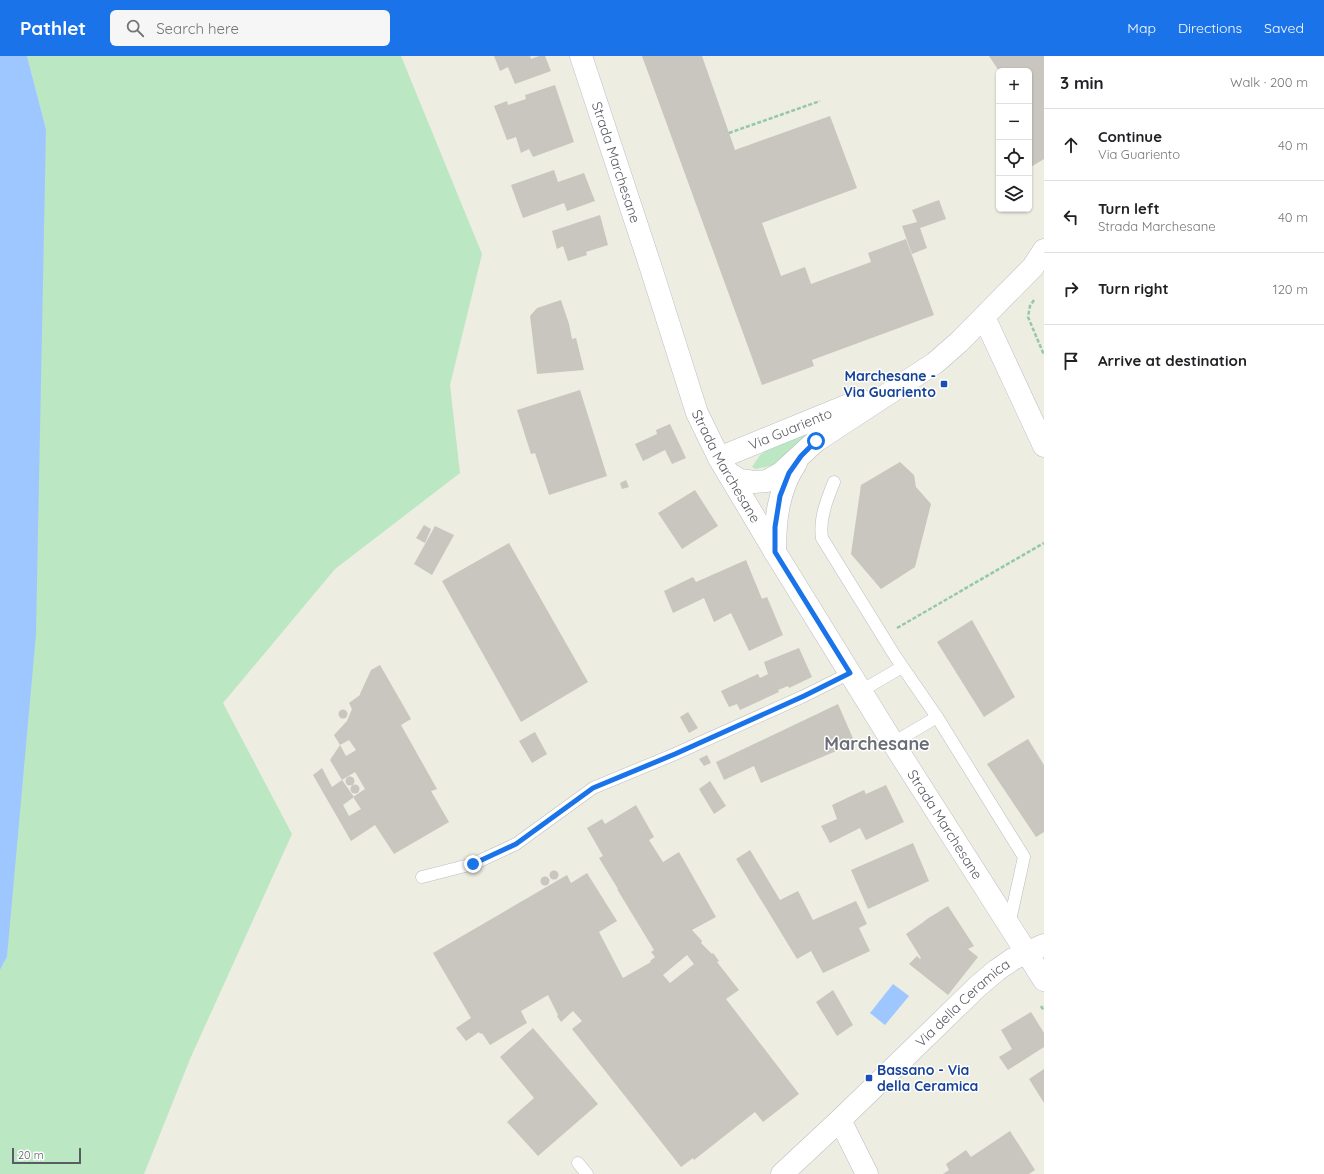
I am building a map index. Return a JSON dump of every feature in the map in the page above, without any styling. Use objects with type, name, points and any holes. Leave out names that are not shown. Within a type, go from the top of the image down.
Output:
[{"type":"street","name":"Strada Marchesane","points":[[581,56],[697,413],[724,465],[775,552],[893,743],[1008,925],[1035,949],[1044,980]]},
{"type":"street","name":"Via Guariento","points":[[907,382],[724,465],[740,480],[754,482],[767,481],[781,473],[816,441],[907,382],[935,363],[959,342],[1033,267],[1044,250]]},
{"type":"street","points":[[984,316],[1044,446]]},
{"type":"street","name":"Via Guariento","points":[[775,552],[775,527],[780,496],[789,473],[801,456]]},
{"type":"street","name":"Via della Ceramica","points":[[782,1174],[977,987],[1013,959],[1035,949]]},
{"type":"street","points":[[840,1120],[867,1174]]},
{"type":"lane","points":[[834,482],[826,500],[821,529],[822,538],[902,666],[937,717],[1024,857],[1008,925]]},
{"type":"lane","points":[[422,877],[473,864],[516,844],[593,788],[675,754],[804,696],[856,682],[902,666]]},
{"type":"lane","points":[[893,743],[937,717]]},
{"type":"lane","points":[[578,1163],[587,1174]]},
{"type":"path","points":[[729,133],[820,101]]},
{"type":"path","points":[[1035,300],[1030,306],[1028,317],[1044,355]]},
{"type":"path","points":[[896,628],[1044,543]]},
{"type":"path","points":[[1041,1006],[1044,1011]]},
{"type":"green space","points":[[27,56],[401,56],[482,254],[450,385],[460,473],[335,569],[223,703],[292,834],[190,1059],[144,1174],[0,1174],[0,970],[7,957],[46,129]]},
{"type":"green space","points":[[808,432],[808,435],[774,465],[756,469],[752,467],[760,455],[767,450]]},
{"type":"water","points":[[0,56],[27,56],[46,129],[36,634],[7,957],[0,970]]},
{"type":"water","points":[[893,984],[909,996],[885,1025],[870,1013]]},
{"type":"building","points":[[494,56],[530,56],[531,59],[539,56],[545,56],[551,71],[515,84],[508,67],[500,71]]},
{"type":"building","points":[[642,56],[702,56],[735,150],[830,116],[857,188],[762,223],[781,276],[805,267],[811,284],[871,262],[868,253],[906,239],[934,315],[812,360],[814,366],[762,385]]},
{"type":"building","points":[[989,56],[1044,56],[1044,159],[1032,166],[1032,68],[997,68]]},
{"type":"building","points":[[555,85],[574,142],[533,157],[529,149],[521,153],[516,137],[507,140],[494,106],[507,101],[508,105],[526,99],[525,95]]},
{"type":"building","points":[[554,170],[558,182],[584,173],[595,201],[567,211],[564,203],[523,218],[511,185]]},
{"type":"building","points":[[939,200],[946,219],[920,228],[927,248],[912,254],[902,226],[917,222],[912,210]]},
{"type":"building","points":[[600,215],[608,245],[586,252],[587,255],[568,261],[563,246],[557,249],[552,231]]},
{"type":"building","points":[[561,300],[572,339],[576,338],[584,370],[537,374],[530,316],[537,308]]},
{"type":"building","points":[[580,390],[607,476],[549,495],[535,453],[531,454],[517,410]]},
{"type":"building","points":[[670,424],[686,458],[672,464],[665,450],[643,461],[635,444],[657,434],[656,430]]},
{"type":"building","points":[[900,462],[914,475],[916,487],[931,504],[915,567],[881,589],[851,554],[861,485]]},
{"type":"building","points":[[626,480],[629,487],[622,489],[620,483]]},
{"type":"building","points":[[695,490],[718,526],[682,549],[658,513]]},
{"type":"building","points":[[424,525],[431,529],[425,543],[416,538]]},
{"type":"building","points":[[435,526],[454,535],[432,575],[414,564]]},
{"type":"building","points":[[509,543],[588,682],[521,722],[442,581]]},
{"type":"building","points":[[746,560],[762,599],[767,597],[783,635],[749,651],[731,613],[714,622],[704,598],[673,613],[664,591],[693,577],[696,582]]},
{"type":"building","points":[[972,620],[1015,697],[984,717],[937,642]]},
{"type":"building","points":[[799,648],[812,677],[789,688],[788,686],[778,690],[779,692],[740,710],[737,704],[729,707],[721,691],[758,674],[760,678],[768,674],[764,662]]},
{"type":"building","points":[[380,665],[411,719],[401,725],[437,789],[431,791],[449,822],[394,854],[375,825],[351,841],[313,775],[322,768],[332,787],[342,780],[330,760],[340,745],[334,735],[347,721],[352,709],[349,703],[360,695],[371,670]],"holes":[[[349,740],[356,750],[346,756],[340,745]],[[355,772],[365,789],[354,797],[342,780]],[[353,797],[361,809],[349,816],[343,805]]]},
{"type":"building","points":[[838,704],[855,743],[761,783],[754,766],[724,780],[716,762]]},
{"type":"building","points":[[343,709],[348,714],[343,719],[338,714]]},
{"type":"building","points":[[688,712],[698,728],[689,733],[680,717]]},
{"type":"building","points":[[535,732],[547,754],[532,763],[519,741]]},
{"type":"building","points":[[1028,739],[1044,765],[1044,832],[1036,837],[987,764]]},
{"type":"building","points":[[707,755],[711,763],[704,766],[699,759]]},
{"type":"building","points":[[348,777],[352,777],[354,781],[352,785],[348,785],[346,783],[346,779]]},
{"type":"building","points":[[710,781],[726,806],[714,814],[699,789]]},
{"type":"building","points":[[353,785],[357,785],[359,789],[357,793],[353,793],[351,791],[351,787]]},
{"type":"building","points":[[886,785],[904,822],[866,840],[860,828],[830,843],[821,826],[837,819],[832,805],[864,790],[866,794]]},
{"type":"building","points":[[636,805],[654,837],[649,840],[663,862],[679,852],[716,917],[692,930],[702,941],[701,943],[712,954],[713,953],[719,961],[717,962],[739,990],[726,999],[799,1094],[763,1122],[755,1112],[694,1160],[693,1158],[681,1167],[572,1029],[582,1021],[573,1011],[561,1022],[548,995],[521,1011],[527,1023],[490,1045],[482,1033],[480,1034],[479,1032],[466,1041],[456,1028],[471,1018],[433,953],[567,875],[571,883],[587,873],[617,921],[599,932],[623,978],[651,962],[650,961],[655,957],[651,952],[654,950],[599,858],[603,856],[587,828],[602,819],[605,824]],"holes":[[[687,955],[694,964],[670,983],[663,975]]]},
{"type":"building","points":[[913,843],[929,881],[868,909],[851,870]]},
{"type":"building","points":[[750,850],[780,900],[798,891],[813,920],[856,901],[867,924],[859,928],[870,951],[823,973],[811,951],[797,959],[736,859]]},
{"type":"building","points":[[554,870],[559,875],[554,880],[549,875]]},
{"type":"building","points":[[543,877],[547,877],[549,881],[547,885],[543,885],[541,883],[541,879]]},
{"type":"building","points":[[948,906],[974,946],[968,949],[978,957],[948,995],[909,964],[917,956],[920,959],[921,958],[906,934]]},
{"type":"building","points":[[833,990],[853,1025],[837,1036],[816,1002]]},
{"type":"building","points":[[1031,1012],[1044,1033],[1044,1047],[1008,1070],[999,1057],[1012,1049],[1001,1030]]},
{"type":"building","points":[[533,1028],[598,1104],[538,1156],[507,1122],[534,1098],[500,1057]]},
{"type":"building","points":[[1044,1069],[1044,1103],[1029,1079]]},
{"type":"building","points":[[1010,1131],[1035,1170],[1029,1174],[943,1174],[949,1170],[946,1164],[966,1150],[971,1157]]},
{"type":"place","name":"Marchesane - Via Guariento","points":[[944,384]]},
{"type":"place","name":"Bassano - Via della Ceramica","points":[[869,1078]]},
{"type":"district","name":"Marchesane","points":[[877,744]]},
{"type":"route","points":[[473,864],[516,844],[593,788],[675,754],[804,696],[850,673],[775,552],[775,527],[780,496],[789,473],[801,456],[816,441]]}]
